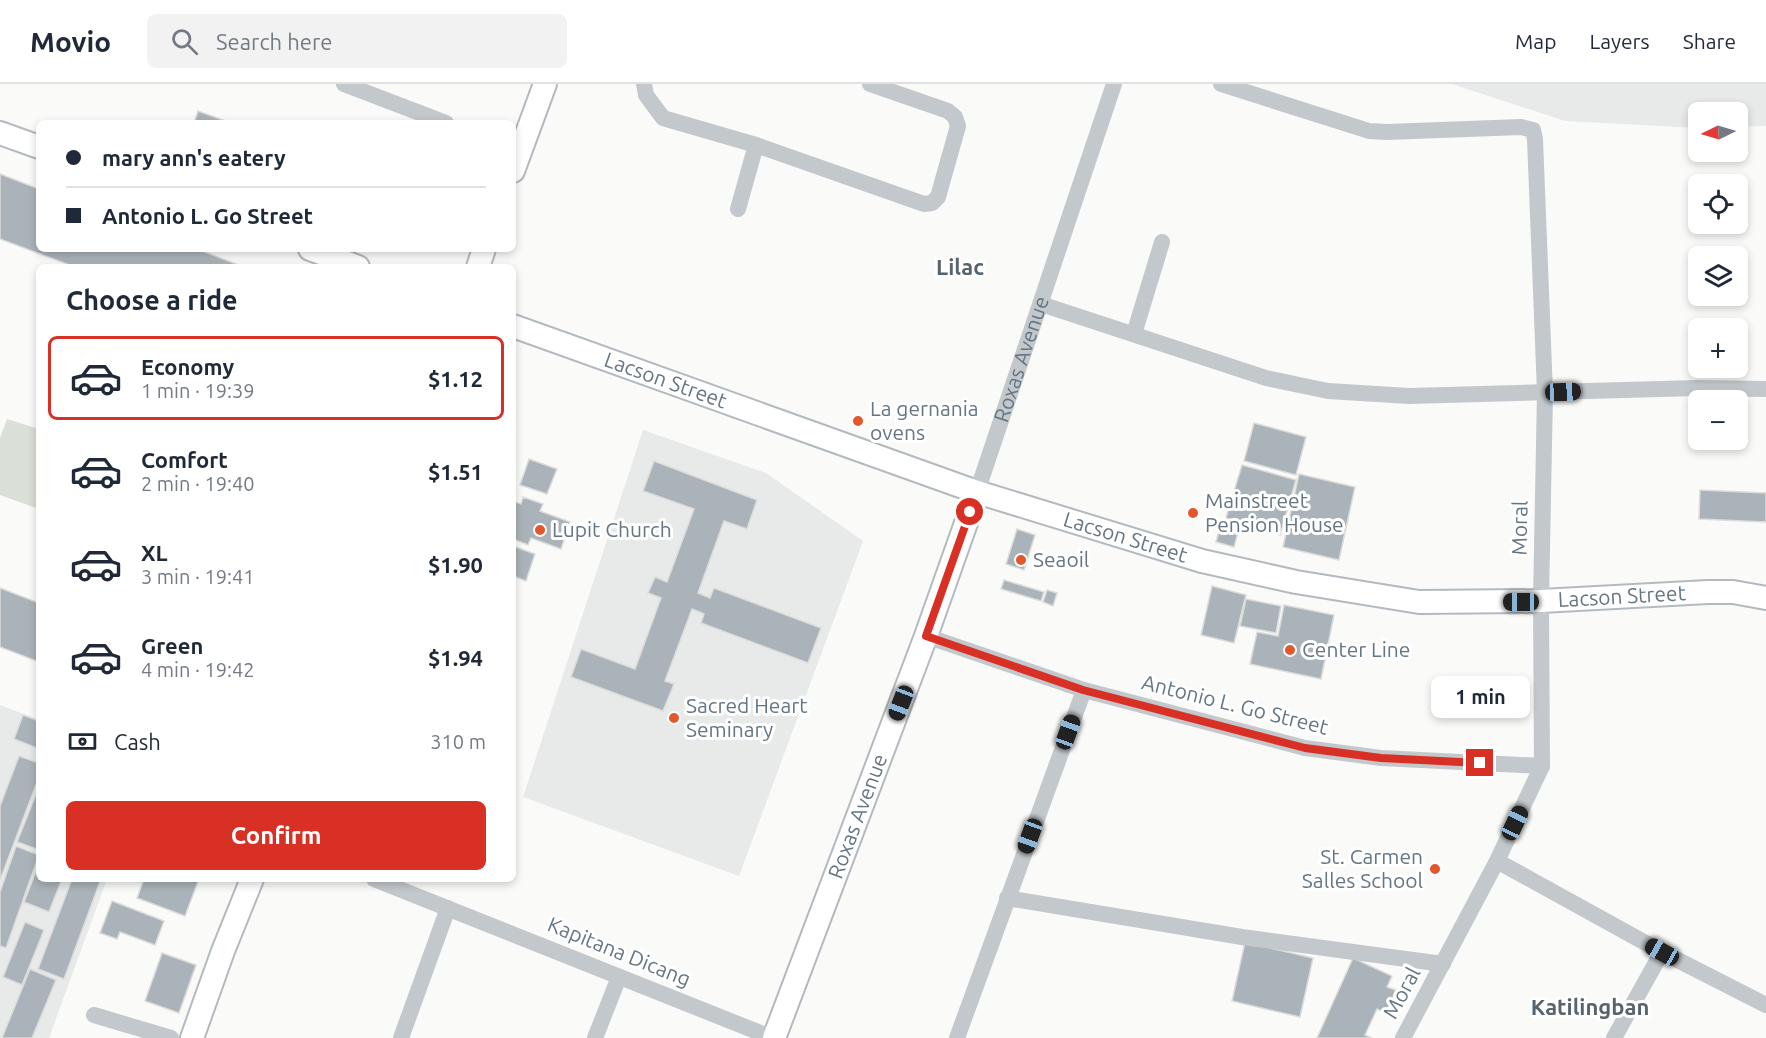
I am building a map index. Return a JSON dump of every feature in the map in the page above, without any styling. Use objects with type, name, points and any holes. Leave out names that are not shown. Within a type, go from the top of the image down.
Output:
[{"type":"main road","points":[[516,155],[545,84]]},
{"type":"main road","points":[[0,133],[36,146]]},
{"type":"main road","points":[[318,252],[350,264]]},
{"type":"main road","name":"Lacson Street","points":[[516,327],[977,492],[1202,561],[1296,582],[1419,602],[1541,602],[1708,592],[1733,592],[1766,598]]},
{"type":"main road","name":"Roxas Avenue","points":[[774,1038],[926,636],[977,492]]},
{"type":"main road","points":[[192,1038],[251,882]]},
{"type":"street","points":[[344,84],[438,120]]},
{"type":"street","points":[[644,84],[646,95],[663,118],[756,145],[924,204],[932,202],[938,197],[941,187],[958,126],[956,117],[948,111],[870,84]]},
{"type":"street","name":"Roxas Avenue","points":[[977,492],[1114,84]]},
{"type":"street","name":"Moral","points":[[1221,84],[1369,131],[1521,127],[1533,130],[1545,393],[1541,602],[1542,766],[1497,861],[1403,1038]]},
{"type":"street","points":[[738,209],[756,145]]},
{"type":"street","points":[[1134,334],[1162,242]]},
{"type":"street","points":[[1041,304],[1266,378],[1328,391],[1409,396],[1697,388],[1766,389]]},
{"type":"street","name":"Antonio L. Go Street","points":[[926,636],[1083,690],[1275,741],[1338,754],[1542,766]]},
{"type":"street","points":[[957,1038],[1083,690]]},
{"type":"street","points":[[1497,861],[1662,952],[1766,1005]]},
{"type":"street","name":"Kapitana Dicang","points":[[382,882],[774,1038]]},
{"type":"street","points":[[1007,898],[1046,907],[1443,964]]},
{"type":"street","points":[[401,1038],[448,908]]},
{"type":"street","points":[[1614,1038],[1662,952]]},
{"type":"street","points":[[595,1038],[619,976]]},
{"type":"street","points":[[94,1015],[171,1038]]},
{"type":"shaded area","points":[[1452,84],[1766,84],[1766,126],[1748,127],[1748,102],[1688,102],[1688,127],[1565,121]]},
{"type":"shaded area","points":[[7,419],[36,428],[36,508],[0,495],[0,438]]},
{"type":"shaded area","name":"Sacred Heart Seminary","points":[[643,430],[766,473],[863,541],[739,876],[523,797]]},
{"type":"shaded area","points":[[0,705],[36,719],[36,882],[106,882],[49,1038],[0,1038]]},
{"type":"building","points":[[198,111],[223,120],[195,120]]},
{"type":"building","points":[[0,174],[36,188],[36,252],[205,252],[236,264],[67,264],[0,239]]},
{"type":"building","points":[[1254,423],[1306,437],[1296,475],[1244,461]]},
{"type":"building","points":[[529,459],[557,469],[547,494],[520,485]]},
{"type":"building","points":[[654,461],[757,500],[747,529],[724,521],[698,593],[710,598],[714,588],[821,628],[808,663],[701,623],[704,614],[692,609],[665,681],[674,684],[663,711],[571,677],[581,649],[635,669],[661,598],[648,593],[655,577],[667,582],[694,509],[643,491]]},
{"type":"building","points":[[1242,465],[1296,480],[1280,535],[1226,518]]},
{"type":"building","points":[[1299,474],[1355,487],[1339,560],[1283,547]]},
{"type":"building","points":[[1700,490],[1766,493],[1766,522],[1699,519]]},
{"type":"building","name":"Lupit Church","points":[[523,497],[543,504],[540,511],[570,522],[561,549],[531,538],[528,545],[516,540],[516,502],[521,504]]},
{"type":"building","points":[[1222,520],[1240,525],[1234,547],[1216,542]]},
{"type":"building","points":[[1017,529],[1035,535],[1024,570],[1006,564]]},
{"type":"building","points":[[516,547],[535,554],[526,581],[516,577]]},
{"type":"building","points":[[1004,580],[1044,592],[1041,601],[1001,589]]},
{"type":"building","points":[[1212,586],[1246,595],[1234,643],[1201,635]]},
{"type":"building","points":[[0,588],[36,602],[36,661],[0,647]]},
{"type":"building","points":[[1047,590],[1057,593],[1053,606],[1043,602]]},
{"type":"building","points":[[1246,599],[1281,606],[1276,633],[1240,626]]},
{"type":"building","name":"Center Line","points":[[1284,605],[1334,615],[1321,679],[1250,664],[1257,632],[1278,636]]},
{"type":"building","points":[[23,715],[36,720],[36,748],[14,739]]},
{"type":"building","points":[[19,756],[36,762],[36,785],[0,880],[0,806]]},
{"type":"building","points":[[36,794],[36,849],[17,842]]},
{"type":"building","points":[[16,846],[36,854],[36,863],[6,948],[0,946],[0,892]]},
{"type":"building","points":[[36,871],[36,882],[61,882],[49,912],[24,902]]},
{"type":"building","points":[[71,882],[100,882],[64,979],[38,969]]},
{"type":"building","points":[[143,882],[198,882],[185,916],[137,898]]},
{"type":"building","points":[[112,901],[164,921],[155,945],[120,932],[117,939],[100,933]]},
{"type":"building","points":[[25,922],[44,930],[22,985],[3,977]]},
{"type":"building","points":[[1245,942],[1313,958],[1300,1017],[1232,1001]]},
{"type":"building","points":[[162,953],[196,965],[179,1013],[145,1001]]},
{"type":"building","points":[[1353,958],[1392,976],[1387,987],[1396,990],[1386,1013],[1377,1009],[1365,1035],[1372,1038],[1317,1038]]},
{"type":"building","points":[[30,969],[56,980],[32,1038],[2,1038]]},
{"type":"place","name":"La gernania ovens","points":[[858,421]]},
{"type":"place","name":"Mainstreet Pension House","points":[[1193,513]]},
{"type":"place","name":"Lupit Church","points":[[540,530]]},
{"type":"place","name":"Seaoil","points":[[1021,560]]},
{"type":"place","name":"Center Line","points":[[1290,650]]},
{"type":"place","name":"Sacred Heart Seminary","points":[[674,718]]},
{"type":"place","name":"St. Carmen Salles School","points":[[1435,869]]},
{"type":"district","name":"Lilac","points":[[960,267]]},
{"type":"district","name":"Katilingban","points":[[1590,1007]]},
{"type":"route","points":[[970,512],[926,636],[1083,690],[1305,748],[1381,758],[1480,763]]}]
